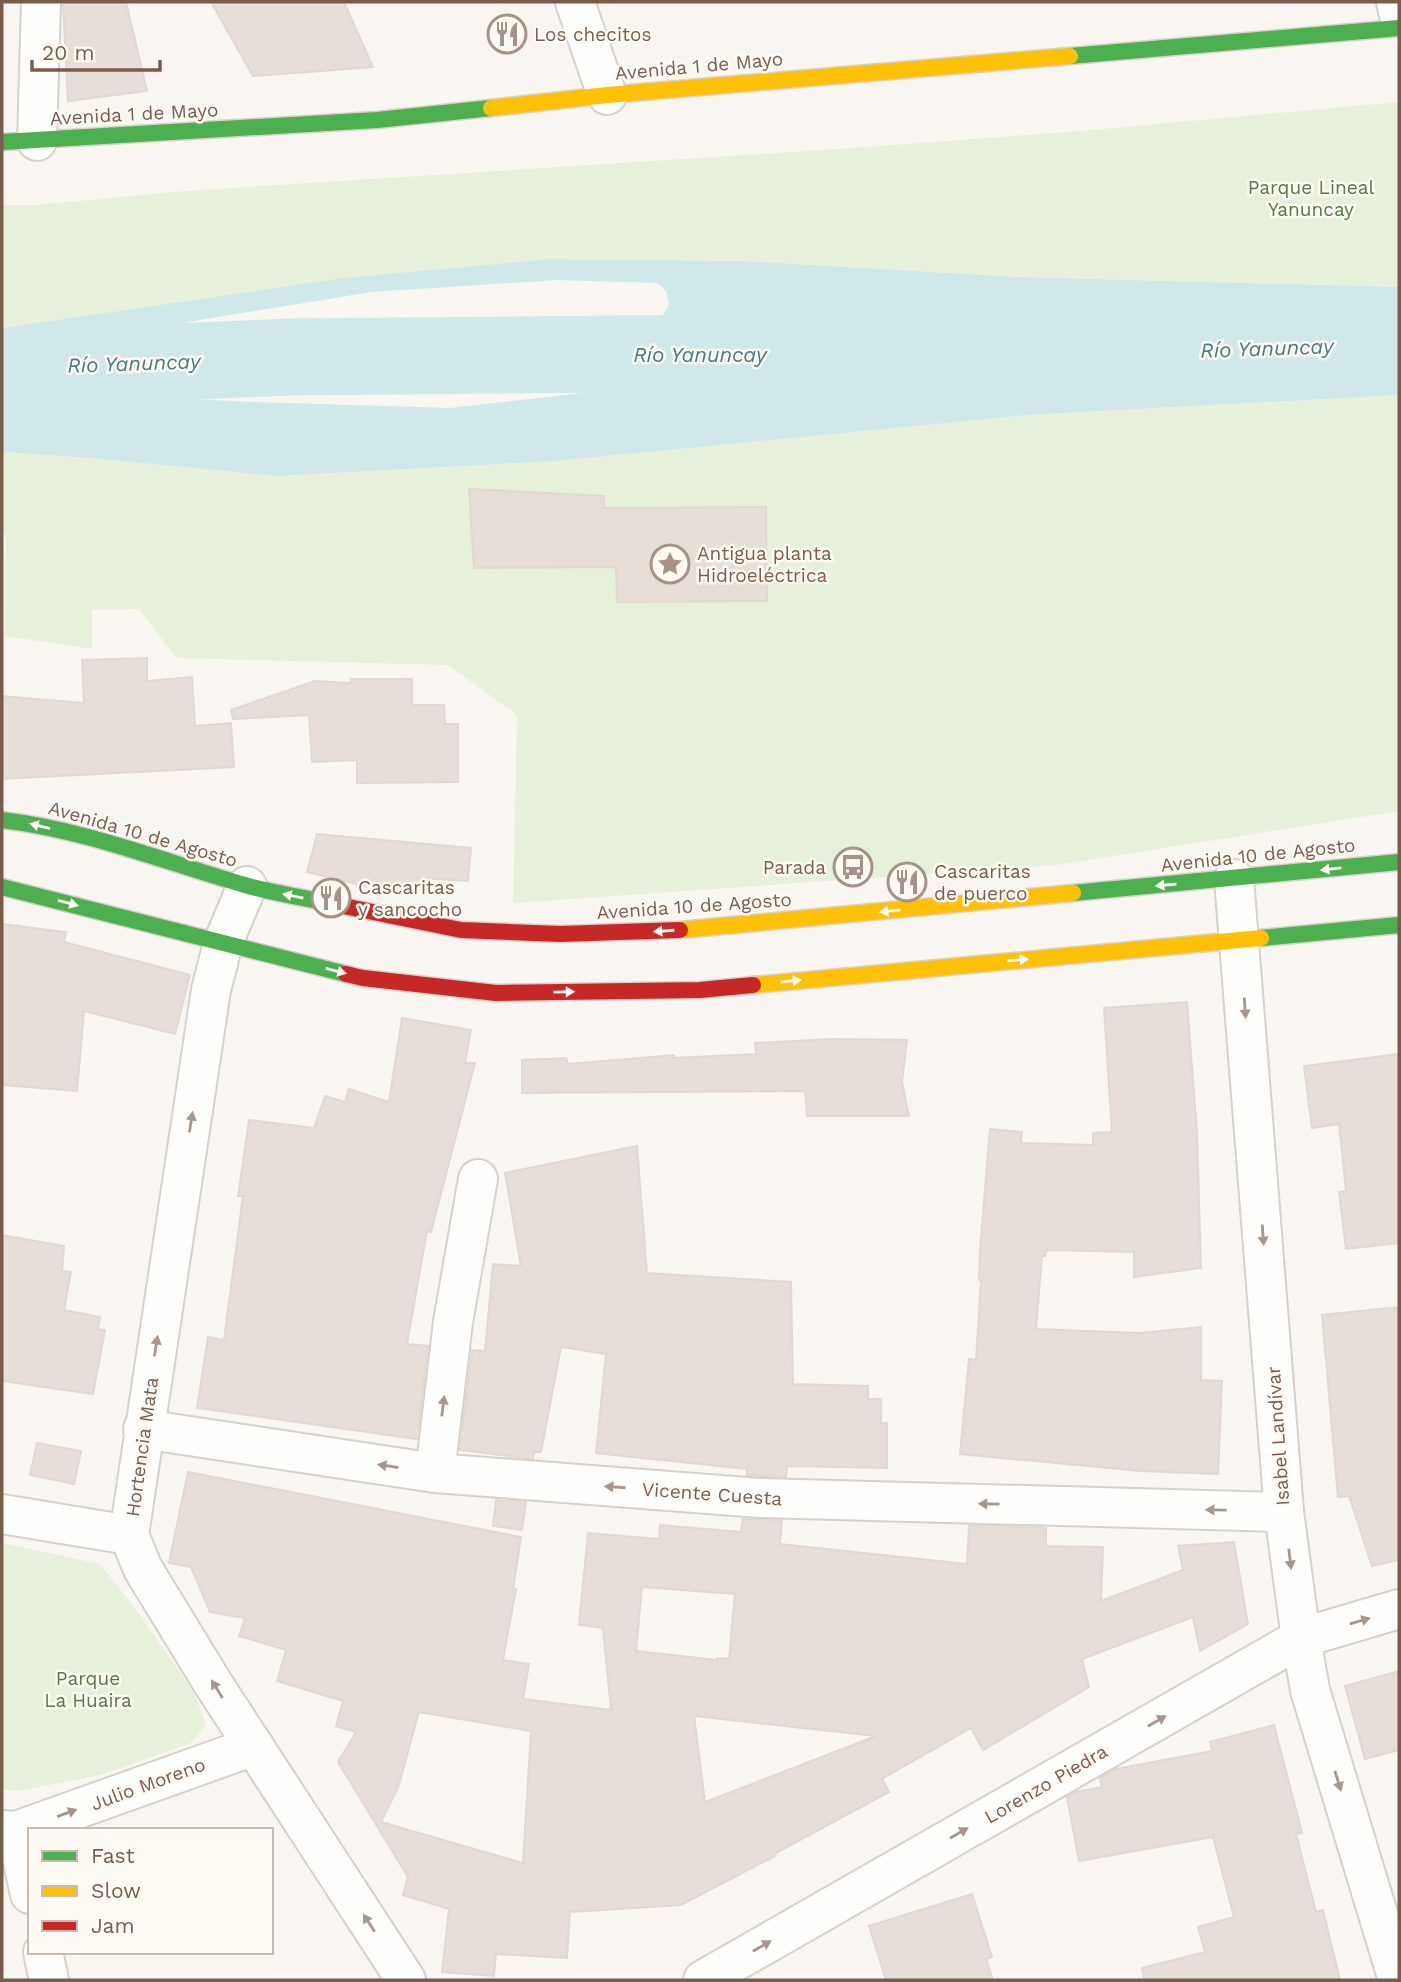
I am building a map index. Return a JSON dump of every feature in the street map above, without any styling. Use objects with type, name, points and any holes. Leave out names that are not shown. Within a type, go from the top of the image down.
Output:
[{"type":"main road","name":"Avenida 1 de Mayo","points":[[19,141],[376,120],[607,95],[1399,28]]},
{"type":"main road","name":"Avenida 10 de Agosto","points":[[2,820],[27,823],[154,855],[247,886],[461,930],[560,934],[649,932],[732,926],[1399,862]]},
{"type":"main road","points":[[2,887],[363,978],[496,993],[700,990],[1399,925]]},
{"type":"street","points":[[19,141],[41,2]]},
{"type":"street","points":[[575,2],[607,95]]},
{"type":"street","points":[[1396,2],[1399,15]]},
{"type":"street","name":"Isabel Landívar","points":[[1234,879],[1284,1512],[1301,1639],[1310,1690],[1398,1980]]},
{"type":"street","name":"Hortencia Mata","points":[[247,886],[223,943],[211,990],[129,1535],[143,1569],[406,1980]]},
{"type":"street","points":[[435,1473],[453,1322],[478,1179]]},
{"type":"street","name":"Vicente Cuesta","points":[[144,1429],[435,1473],[760,1499],[1284,1512]]},
{"type":"street","points":[[2,1514],[129,1535]]},
{"type":"street","name":"Lorenzo Piedra","points":[[703,1980],[1301,1639],[1399,1609]]},
{"type":"street","name":"Julio Moreno","points":[[9,1830],[254,1746]]},
{"type":"street","points":[[9,1830],[28,1888]]},
{"type":"street","points":[[43,1954],[49,1980]]},
{"type":"green space","name":"Parque Lineal Yanuncay","points":[[1399,102],[1399,287],[1019,277],[743,261],[550,259],[343,278],[2,328],[2,205],[36,205],[186,191],[838,149],[1081,131]]},
{"type":"green space","points":[[1399,395],[1399,811],[1056,865],[513,903],[517,715],[448,665],[176,658],[139,609],[92,610],[92,649],[5,636],[6,535],[2,534],[2,452],[278,476],[556,461],[1027,415]]},
{"type":"green space","name":"Parque La Huaira","points":[[2,1543],[100,1564],[194,1692],[206,1725],[191,1743],[101,1775],[18,1791],[2,1789]]},
{"type":"water","points":[[550,259],[743,261],[1019,277],[1399,287],[1399,395],[1027,415],[556,461],[278,476],[2,452],[2,328],[343,278]],"holes":[[[557,280],[657,283],[666,291],[669,305],[625,375],[614,388],[601,391],[450,408],[252,402],[43,391],[26,387],[29,375],[99,344],[188,322],[371,292]]]},
{"type":"building","points":[[63,2],[126,2],[147,91],[68,101]]},
{"type":"building","points":[[211,2],[344,2],[373,67],[253,76]]},
{"type":"building","points":[[469,489],[604,496],[604,508],[766,507],[767,601],[617,602],[616,567],[474,568]]},
{"type":"building","points":[[147,658],[147,681],[192,677],[195,726],[231,723],[234,767],[2,779],[2,696],[84,703],[82,660]]},
{"type":"building","points":[[351,679],[412,679],[412,705],[444,705],[445,724],[458,724],[458,782],[357,783],[357,760],[312,762],[309,715],[233,719],[231,710],[315,681],[351,683]]},
{"type":"building","points":[[317,834],[471,848],[468,881],[419,878],[417,893],[380,890],[307,872]]},
{"type":"building","points":[[2,924],[66,932],[64,942],[190,975],[175,1034],[84,1011],[77,1091],[2,1085]]},
{"type":"building","points":[[1187,1002],[1197,1133],[1201,1268],[1134,1277],[1134,1252],[1046,1250],[1045,1256],[1042,1256],[1036,1329],[1139,1333],[1201,1327],[1201,1380],[1222,1381],[1218,1474],[1140,1471],[960,1454],[969,1359],[976,1360],[980,1251],[990,1129],[1022,1132],[1021,1143],[1093,1145],[1093,1133],[1112,1132],[1104,1008]]},
{"type":"building","points":[[402,1018],[471,1030],[465,1063],[475,1063],[431,1232],[427,1231],[407,1344],[428,1346],[417,1439],[197,1408],[208,1337],[224,1340],[243,1196],[238,1196],[249,1120],[314,1128],[325,1096],[345,1102],[349,1089],[389,1102]]},
{"type":"building","points":[[832,1039],[907,1040],[902,1082],[909,1116],[807,1116],[805,1091],[522,1093],[522,1060],[566,1058],[568,1064],[674,1055],[673,1058],[756,1054],[755,1043]]},
{"type":"building","points":[[1399,1054],[1399,1243],[1346,1249],[1339,1192],[1346,1191],[1339,1124],[1312,1128],[1304,1066]]},
{"type":"building","points":[[637,1146],[647,1273],[791,1282],[793,1384],[868,1386],[868,1399],[881,1399],[881,1423],[887,1423],[887,1468],[787,1466],[786,1477],[761,1476],[747,1475],[747,1469],[596,1453],[606,1354],[561,1347],[541,1452],[534,1452],[533,1459],[460,1450],[472,1350],[485,1351],[493,1264],[521,1266],[505,1173]]},
{"type":"building","points":[[2,1235],[64,1246],[62,1271],[71,1272],[64,1310],[100,1317],[98,1329],[105,1330],[93,1394],[2,1381]]},
{"type":"building","points":[[1399,1307],[1399,1560],[1372,1566],[1349,1496],[1338,1497],[1322,1315]]},
{"type":"building","points":[[37,1443],[81,1451],[74,1484],[30,1475]]},
{"type":"building","points":[[188,1472],[521,1537],[513,1589],[516,1589],[503,1660],[529,1664],[523,1699],[611,1710],[603,1628],[579,1625],[588,1533],[659,1539],[660,1525],[741,1532],[743,1519],[782,1520],[780,1544],[967,1564],[969,1525],[1046,1528],[1046,1546],[1103,1547],[1101,1601],[1183,1570],[1178,1546],[1234,1542],[1248,1624],[1200,1651],[1193,1617],[1082,1659],[1089,1687],[983,1750],[971,1728],[882,1779],[889,1792],[681,1905],[570,1912],[567,1958],[496,1954],[494,1976],[442,1972],[449,1909],[403,1895],[408,1877],[338,1762],[356,1732],[336,1726],[343,1701],[277,1681],[286,1650],[239,1636],[245,1618],[210,1612],[191,1567],[169,1563]],"holes":[[[642,1587],[735,1594],[729,1659],[636,1651]],[[419,1712],[531,1731],[523,1863],[381,1822],[398,1788]],[[694,1716],[876,1736],[705,1802]]]},
{"type":"building","points":[[496,1500],[526,1502],[522,1530],[493,1526]]},
{"type":"building","points":[[1399,1671],[1399,1750],[1365,1759],[1345,1686]]},
{"type":"building","points":[[1274,1725],[1302,1833],[1296,1834],[1316,1912],[1323,1910],[1340,1980],[1144,1980],[1142,1968],[1205,1952],[1198,1927],[1234,1917],[1213,1837],[1079,1861],[1067,1797],[1075,1792],[1102,1787],[1100,1778],[1116,1769],[1212,1751],[1210,1742]]},
{"type":"building","points":[[972,1894],[992,1957],[986,1959],[993,1980],[886,1980],[869,1926]]},
{"type":"waterway","name":"Río Yanuncay","points":[[2,369],[291,357],[744,353]]},
{"type":"traffic: fast","points":[[1070,56],[1399,28]]},
{"type":"traffic: fast","points":[[2,142],[377,120],[491,108]]},
{"type":"traffic: fast","points":[[2,820],[64,831],[245,885],[319,901]]},
{"type":"traffic: fast","points":[[1073,893],[1399,862]]},
{"type":"traffic: fast","points":[[2,887],[346,974]]},
{"type":"traffic: fast","points":[[1261,938],[1399,925]]},
{"type":"traffic: slow","points":[[491,108],[607,95],[1070,56]]},
{"type":"traffic: slow","points":[[680,930],[1073,893]]},
{"type":"traffic: slow","points":[[753,985],[1261,938]]},
{"type":"traffic: jam","points":[[319,901],[461,930],[560,934],[680,930]]},
{"type":"traffic: jam","points":[[346,974],[496,993],[700,990],[753,985]]},
{"type":"place","name":"Los checitos","points":[[507,34]]},
{"type":"place","name":"Antigua planta Hidroeléctrica","points":[[670,564]]},
{"type":"place","name":"Parada","points":[[853,867]]},
{"type":"place","name":"Cascaritas de puerco","points":[[907,882]]},
{"type":"place","name":"Cascaritas y sancocho","points":[[331,898]]}]
